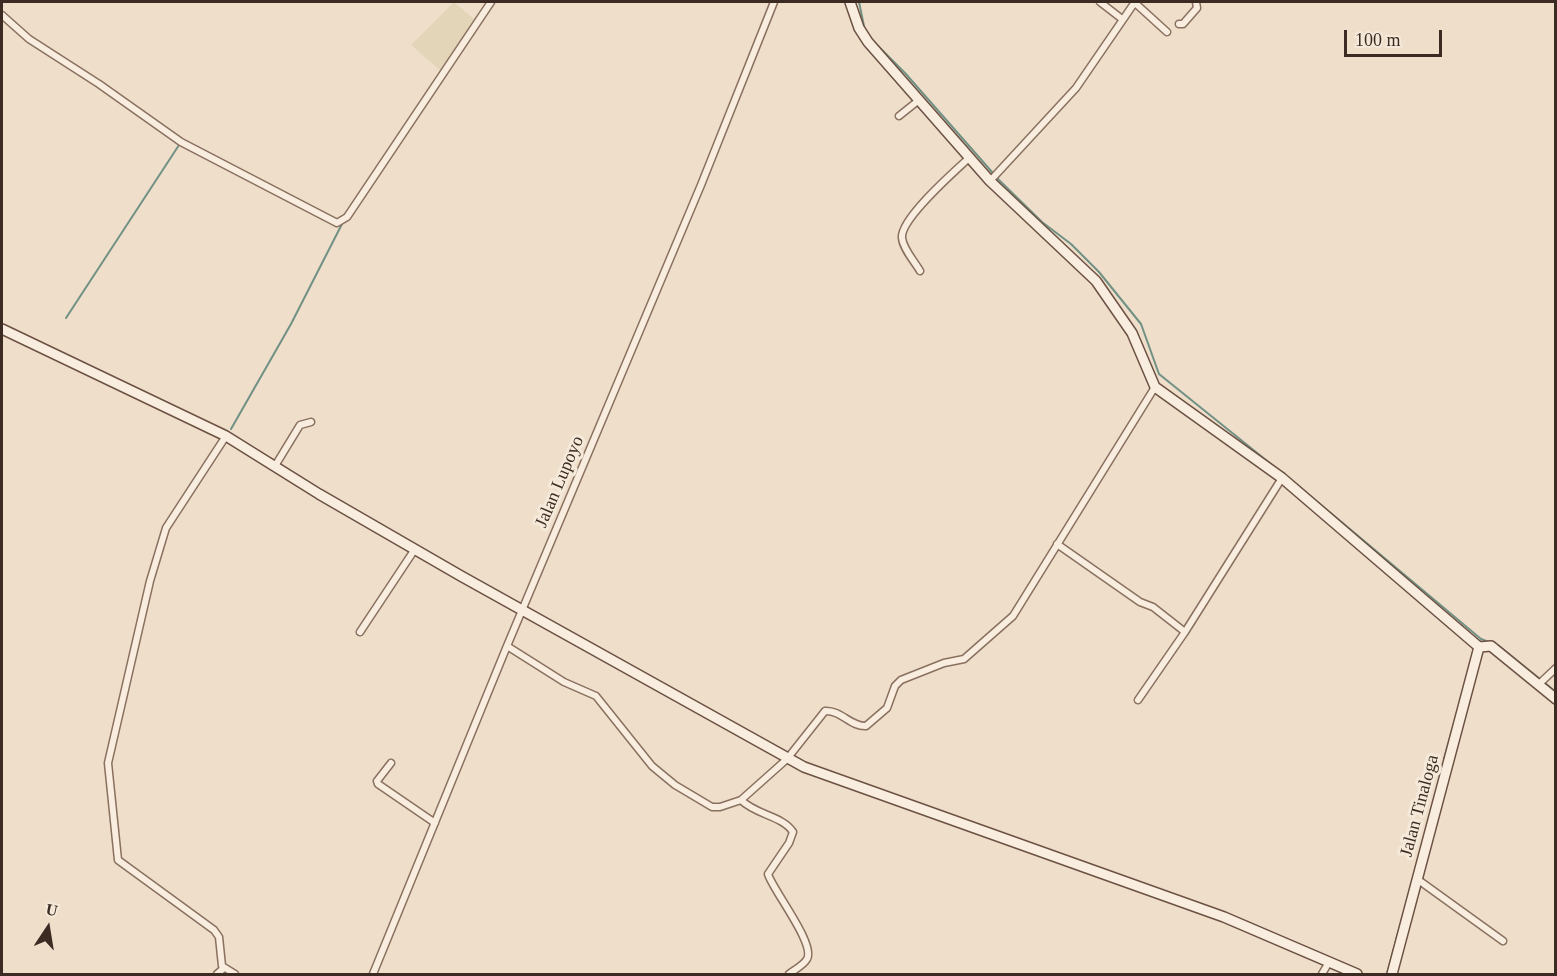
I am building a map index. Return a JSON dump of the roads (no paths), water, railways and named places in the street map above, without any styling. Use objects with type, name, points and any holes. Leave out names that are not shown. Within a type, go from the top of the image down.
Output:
[{"type":"street","points":[[2,15],[29,39],[99,84],[181,142],[337,223],[343,222],[350,213],[491,2]]},
{"type":"street","name":"Jalan Lupoyo","points":[[373,975],[507,646],[525,613],[774,2]]},
{"type":"street","points":[[850,2],[864,36],[916,102],[967,161],[994,178],[1095,280],[1132,333],[1155,387],[1282,478],[1480,645],[1541,682],[1556,699]]},
{"type":"street","points":[[1100,2],[1122,19]]},
{"type":"street","points":[[994,178],[1076,88],[1134,2],[1167,32]]},
{"type":"street","points":[[1179,24],[1183,24],[1197,8],[1196,2]]},
{"type":"street","points":[[899,116],[916,102]]},
{"type":"street","points":[[920,271],[903,242],[903,233],[910,216],[967,161]]},
{"type":"street","points":[[2,328],[226,436],[525,613],[787,759],[841,782],[1224,917],[1357,975]]},
{"type":"street","points":[[507,646],[564,682],[596,696],[652,766],[692,797],[706,805],[717,807],[741,800],[787,759],[825,711],[835,712],[857,724],[866,726],[887,708],[895,686],[901,680],[971,654],[1013,616],[1155,387]]},
{"type":"street","points":[[275,466],[300,425],[311,422]]},
{"type":"street","points":[[226,436],[166,528],[150,581],[108,763],[118,860],[214,930],[219,937],[224,968],[235,975]]},
{"type":"street","points":[[1138,700],[1185,632],[1282,478]]},
{"type":"street","points":[[1057,544],[1140,602],[1153,607],[1185,632]]},
{"type":"street","points":[[360,632],[415,549]]},
{"type":"street","name":"Jalan Tinaloga","points":[[1392,975],[1480,645]]},
{"type":"street","points":[[1541,682],[1556,668]]},
{"type":"street","points":[[391,763],[377,781],[378,784],[435,823]]},
{"type":"street","points":[[741,800],[753,811],[785,824],[793,832],[789,843],[768,874],[786,904],[808,952],[807,960],[789,975]]},
{"type":"street","points":[[1417,879],[1503,941]]},
{"type":"street","points":[[1322,975],[1329,962]]},
{"type":"street","points":[[217,975],[224,968]]},
{"type":"waterway","points":[[859,2],[865,31]]},
{"type":"waterway","points":[[874,42],[905,73],[999,180],[1099,272],[1141,324],[1159,374],[1282,473]]},
{"type":"waterway","points":[[66,318],[181,142]]},
{"type":"waterway","points":[[231,429],[291,324],[343,222]]},
{"type":"waterway","points":[[1289,478],[1481,639],[1499,646],[1556,692]]},
{"type":"waterway","points":[[1444,759],[1469,669]]},
{"type":"waterway","points":[[1387,974],[1420,852]]}]
